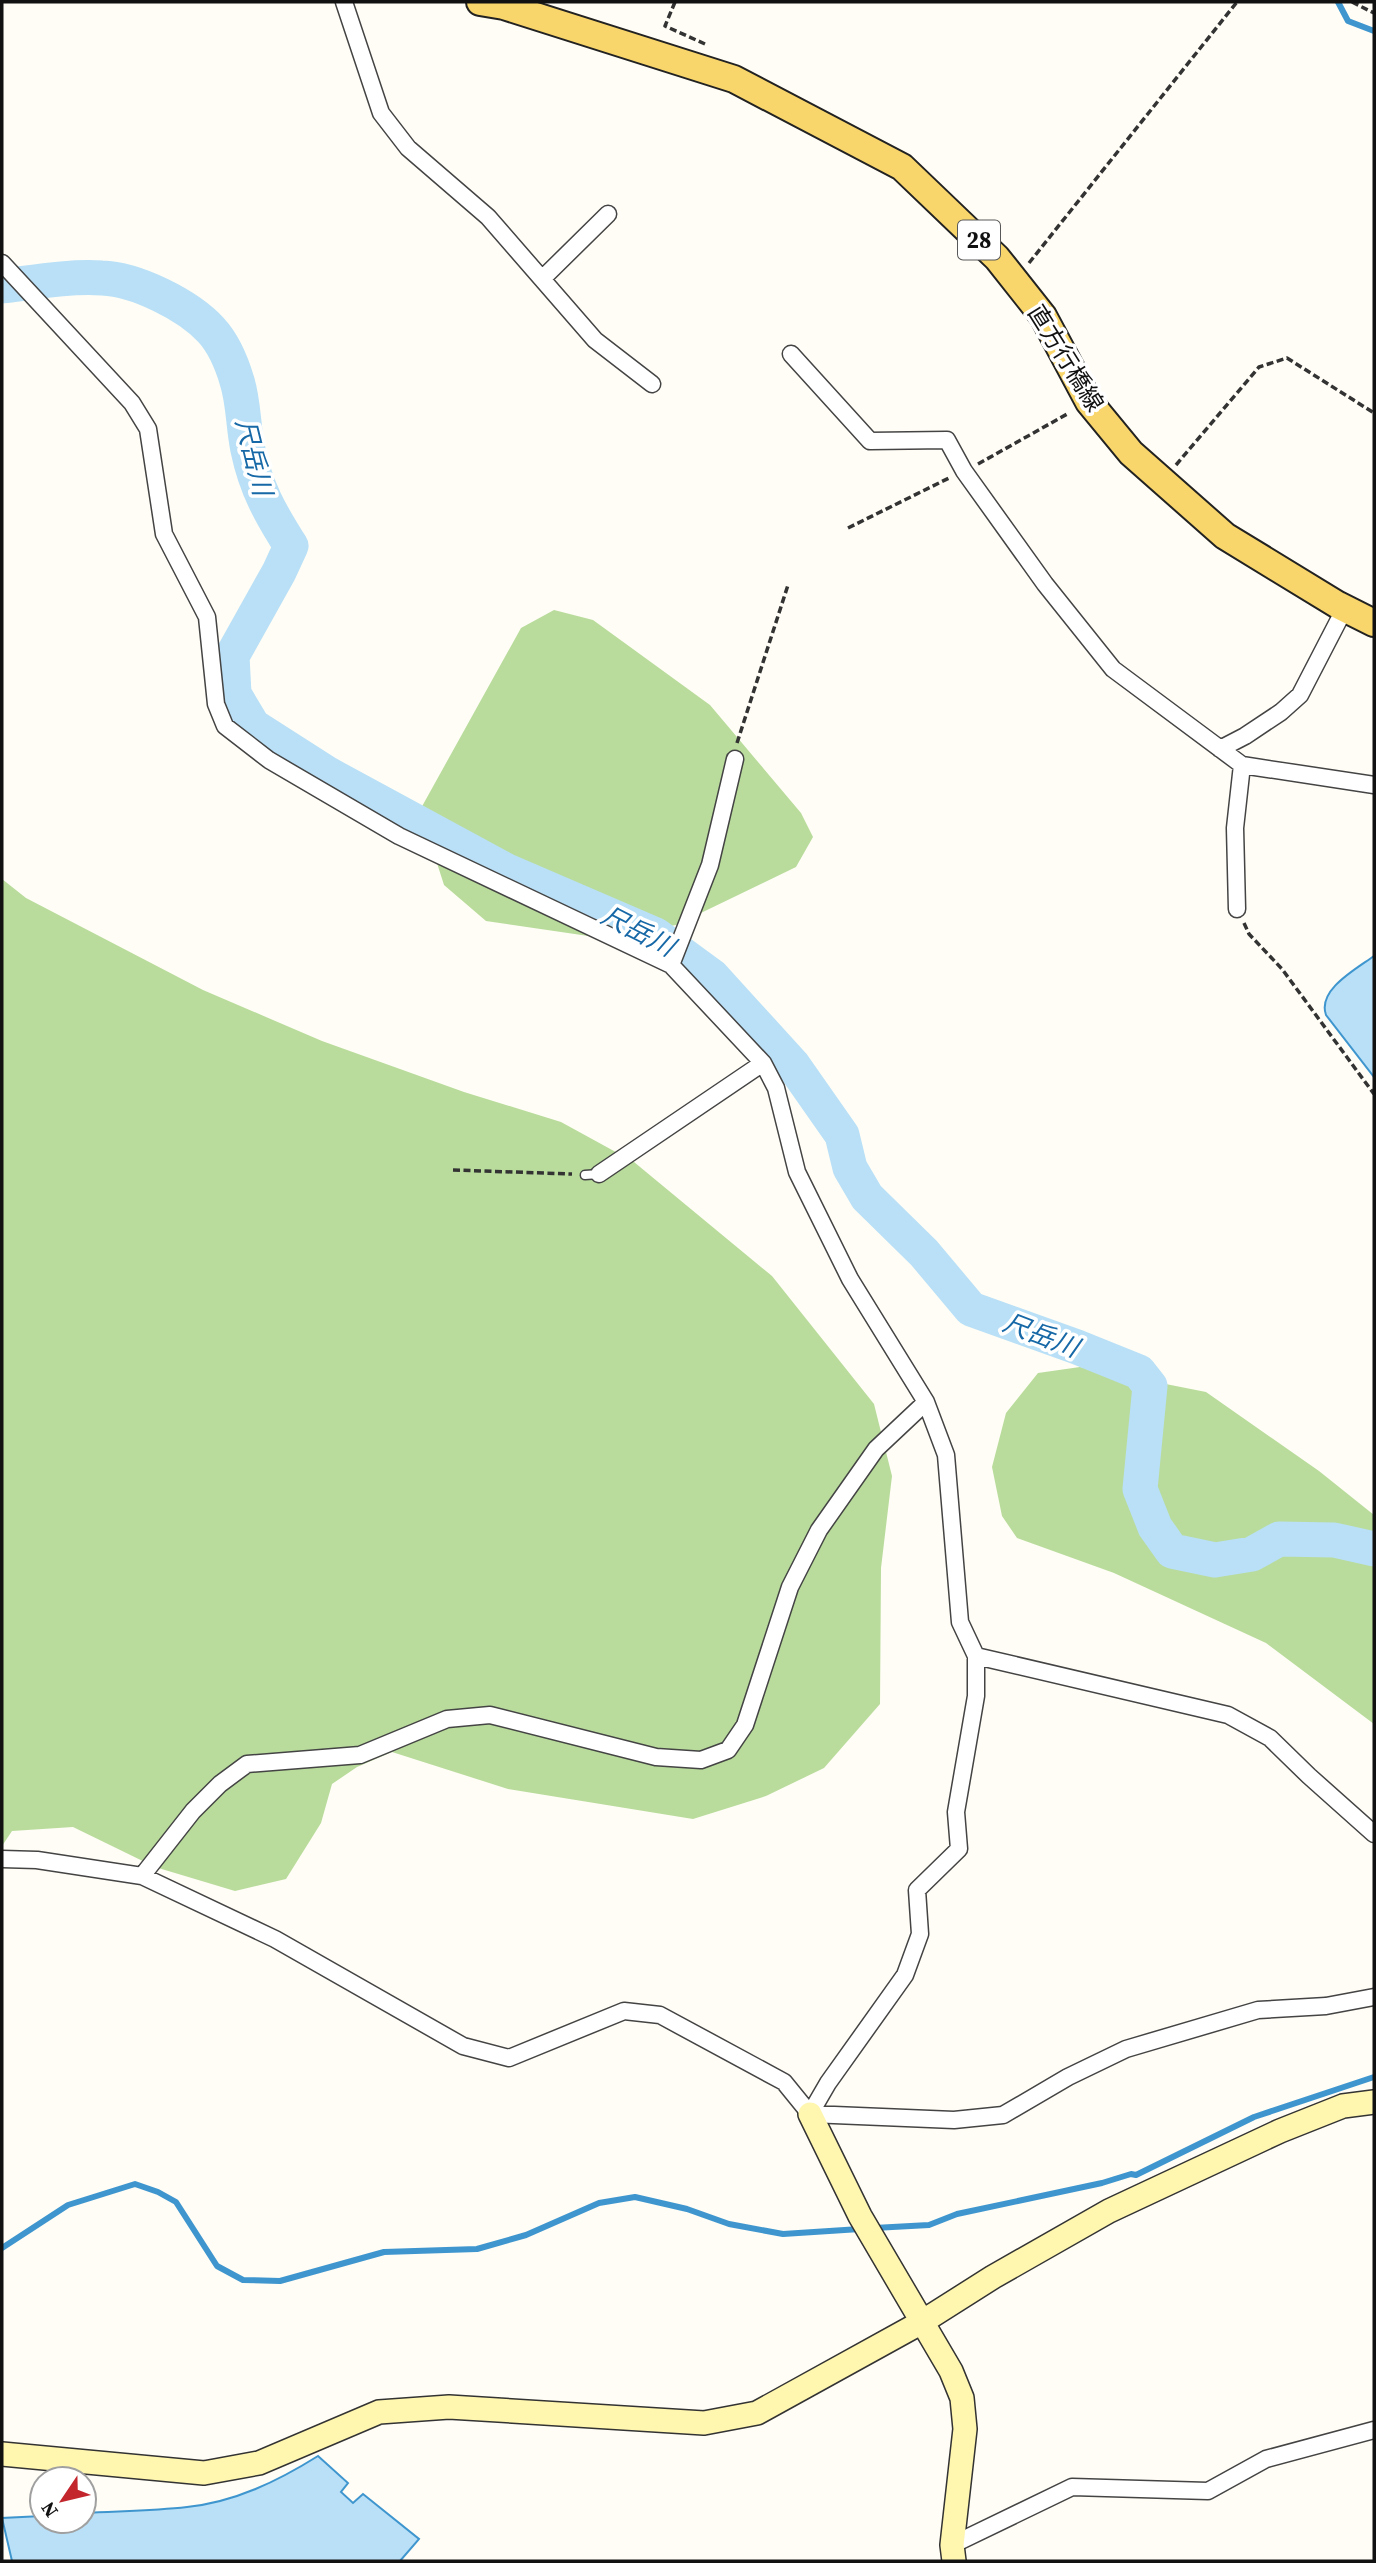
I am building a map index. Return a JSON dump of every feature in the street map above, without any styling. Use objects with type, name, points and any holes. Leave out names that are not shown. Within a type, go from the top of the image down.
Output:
[{"type":"main road","name":"直方行橋線","points":[[495,3],[734,79],[902,167],[997,258],[1043,316],[1089,402],[1131,453],[1225,536],[1374,623]]},
{"type":"street","points":[[344,2],[382,113],[408,148],[488,217],[595,340],[652,384]]},
{"type":"street","points":[[542,279],[608,214]]},
{"type":"street","points":[[2,263],[132,403],[148,429],[164,534],[207,617],[216,704],[225,726],[269,760],[399,836],[671,965],[763,1063],[776,1088],[797,1172],[850,1279],[926,1402],[947,1455],[960,1622],[976,1656],[976,1696],[956,1812],[959,1849],[917,1891],[920,1934],[905,1975],[828,2083],[810,2114]]},
{"type":"street","points":[[791,354],[870,441],[947,440],[964,471],[1045,584],[1113,669],[1220,749],[1242,765],[1374,785]]},
{"type":"street","points":[[1220,749],[1281,712],[1300,695],[1345,608]]},
{"type":"street","points":[[671,965],[710,865],[735,754]]},
{"type":"street","points":[[1237,909],[1235,828],[1242,765]]},
{"type":"street","points":[[592,1174],[763,1063]]},
{"type":"street","points":[[142,1876],[192,1811],[220,1784],[247,1764],[360,1755],[447,1719],[490,1715],[656,1757],[701,1760],[728,1750],[745,1725],[790,1587],[819,1530],[876,1449],[926,1402]]},
{"type":"street","points":[[976,1656],[1228,1715],[1270,1738],[1374,1834]]},
{"type":"street","points":[[2,1859],[48,1861],[142,1876],[275,1939],[463,2046],[509,2058],[624,2011],[660,2015],[784,2082],[810,2114],[860,2216],[951,2371],[962,2398],[965,2429],[953,2553]]},
{"type":"street","points":[[810,2114],[954,2120],[1003,2115],[1068,2077],[1126,2049],[1258,2010],[1326,2006],[1374,1997]]},
{"type":"street","points":[[2,2454],[204,2473],[260,2463],[379,2412],[449,2407],[705,2423],[757,2413],[922,2322],[993,2277],[1109,2211],[1280,2131],[1343,2106],[1374,2102]]},
{"type":"street","points":[[953,2553],[1072,2487],[1208,2491],[1266,2459],[1374,2430]]},
{"type":"path","points":[[675,2],[665,26],[715,48]]},
{"type":"path","points":[[1016,282],[1035,254],[1237,2]]},
{"type":"path","points":[[1352,2],[1374,13]]},
{"type":"path","points":[[1162,481],[1259,367],[1287,358],[1374,413]]},
{"type":"path","points":[[848,527],[964,471],[1089,402]]},
{"type":"path","points":[[735,754],[789,585]]},
{"type":"path","points":[[1237,909],[1249,934],[1282,970],[1374,1094]]},
{"type":"path","points":[[453,1170],[592,1174]]},
{"type":"green space","points":[[554,610],[593,620],[710,705],[801,813],[813,837],[796,867],[676,925],[602,938],[486,921],[444,885],[420,810],[521,628]]},
{"type":"green space","points":[[2,879],[26,898],[203,990],[322,1041],[464,1092],[561,1122],[634,1162],[772,1276],[874,1404],[892,1476],[881,1568],[880,1704],[824,1768],[766,1796],[693,1819],[508,1789],[392,1752],[357,1767],[332,1784],[321,1823],[286,1879],[235,1891],[155,1867],[73,1827],[12,1831],[2,1846]]},
{"type":"green space","points":[[1080,1367],[1206,1392],[1319,1471],[1374,1515],[1374,1724],[1266,1643],[1114,1573],[1017,1538],[1002,1516],[992,1467],[1006,1413],[1038,1373]]},
{"type":"water","points":[[1374,956],[1374,1077],[1326,1015],[1325,1006],[1332,989]]},
{"type":"water","points":[[318,2456],[348,2483],[341,2492],[353,2503],[363,2494],[419,2539],[400,2561],[12,2561],[2,2518],[28,2517],[28,2535],[98,2535],[98,2512],[205,2504],[256,2489]]},
{"type":"waterway","points":[[1338,2],[1348,21],[1374,31]]},
{"type":"waterway","name":"尺岳川","points":[[2,286],[77,278],[116,279],[161,295],[189,311],[211,330],[223,347],[239,389],[246,441],[255,476],[270,511],[291,546],[232,656],[234,694],[253,726],[328,774],[505,870],[656,935],[712,976],[793,1065],[842,1135],[850,1168],[867,1197],[924,1253],[971,1309],[1139,1372],[1150,1386],[1140,1489],[1155,1527],[1172,1551],[1215,1560],[1252,1554],[1279,1539],[1334,1540],[1374,1549]]},
{"type":"waterway","points":[[874,2228],[929,2225],[957,2214],[1136,2175],[1254,2117],[1374,2077]]},
{"type":"waterway","points":[[2,2248],[68,2205],[135,2184],[176,2202],[217,2266],[243,2280],[280,2281],[384,2252],[477,2249],[526,2235],[599,2203],[635,2197],[687,2209],[729,2224],[783,2234],[860,2229]]}]
